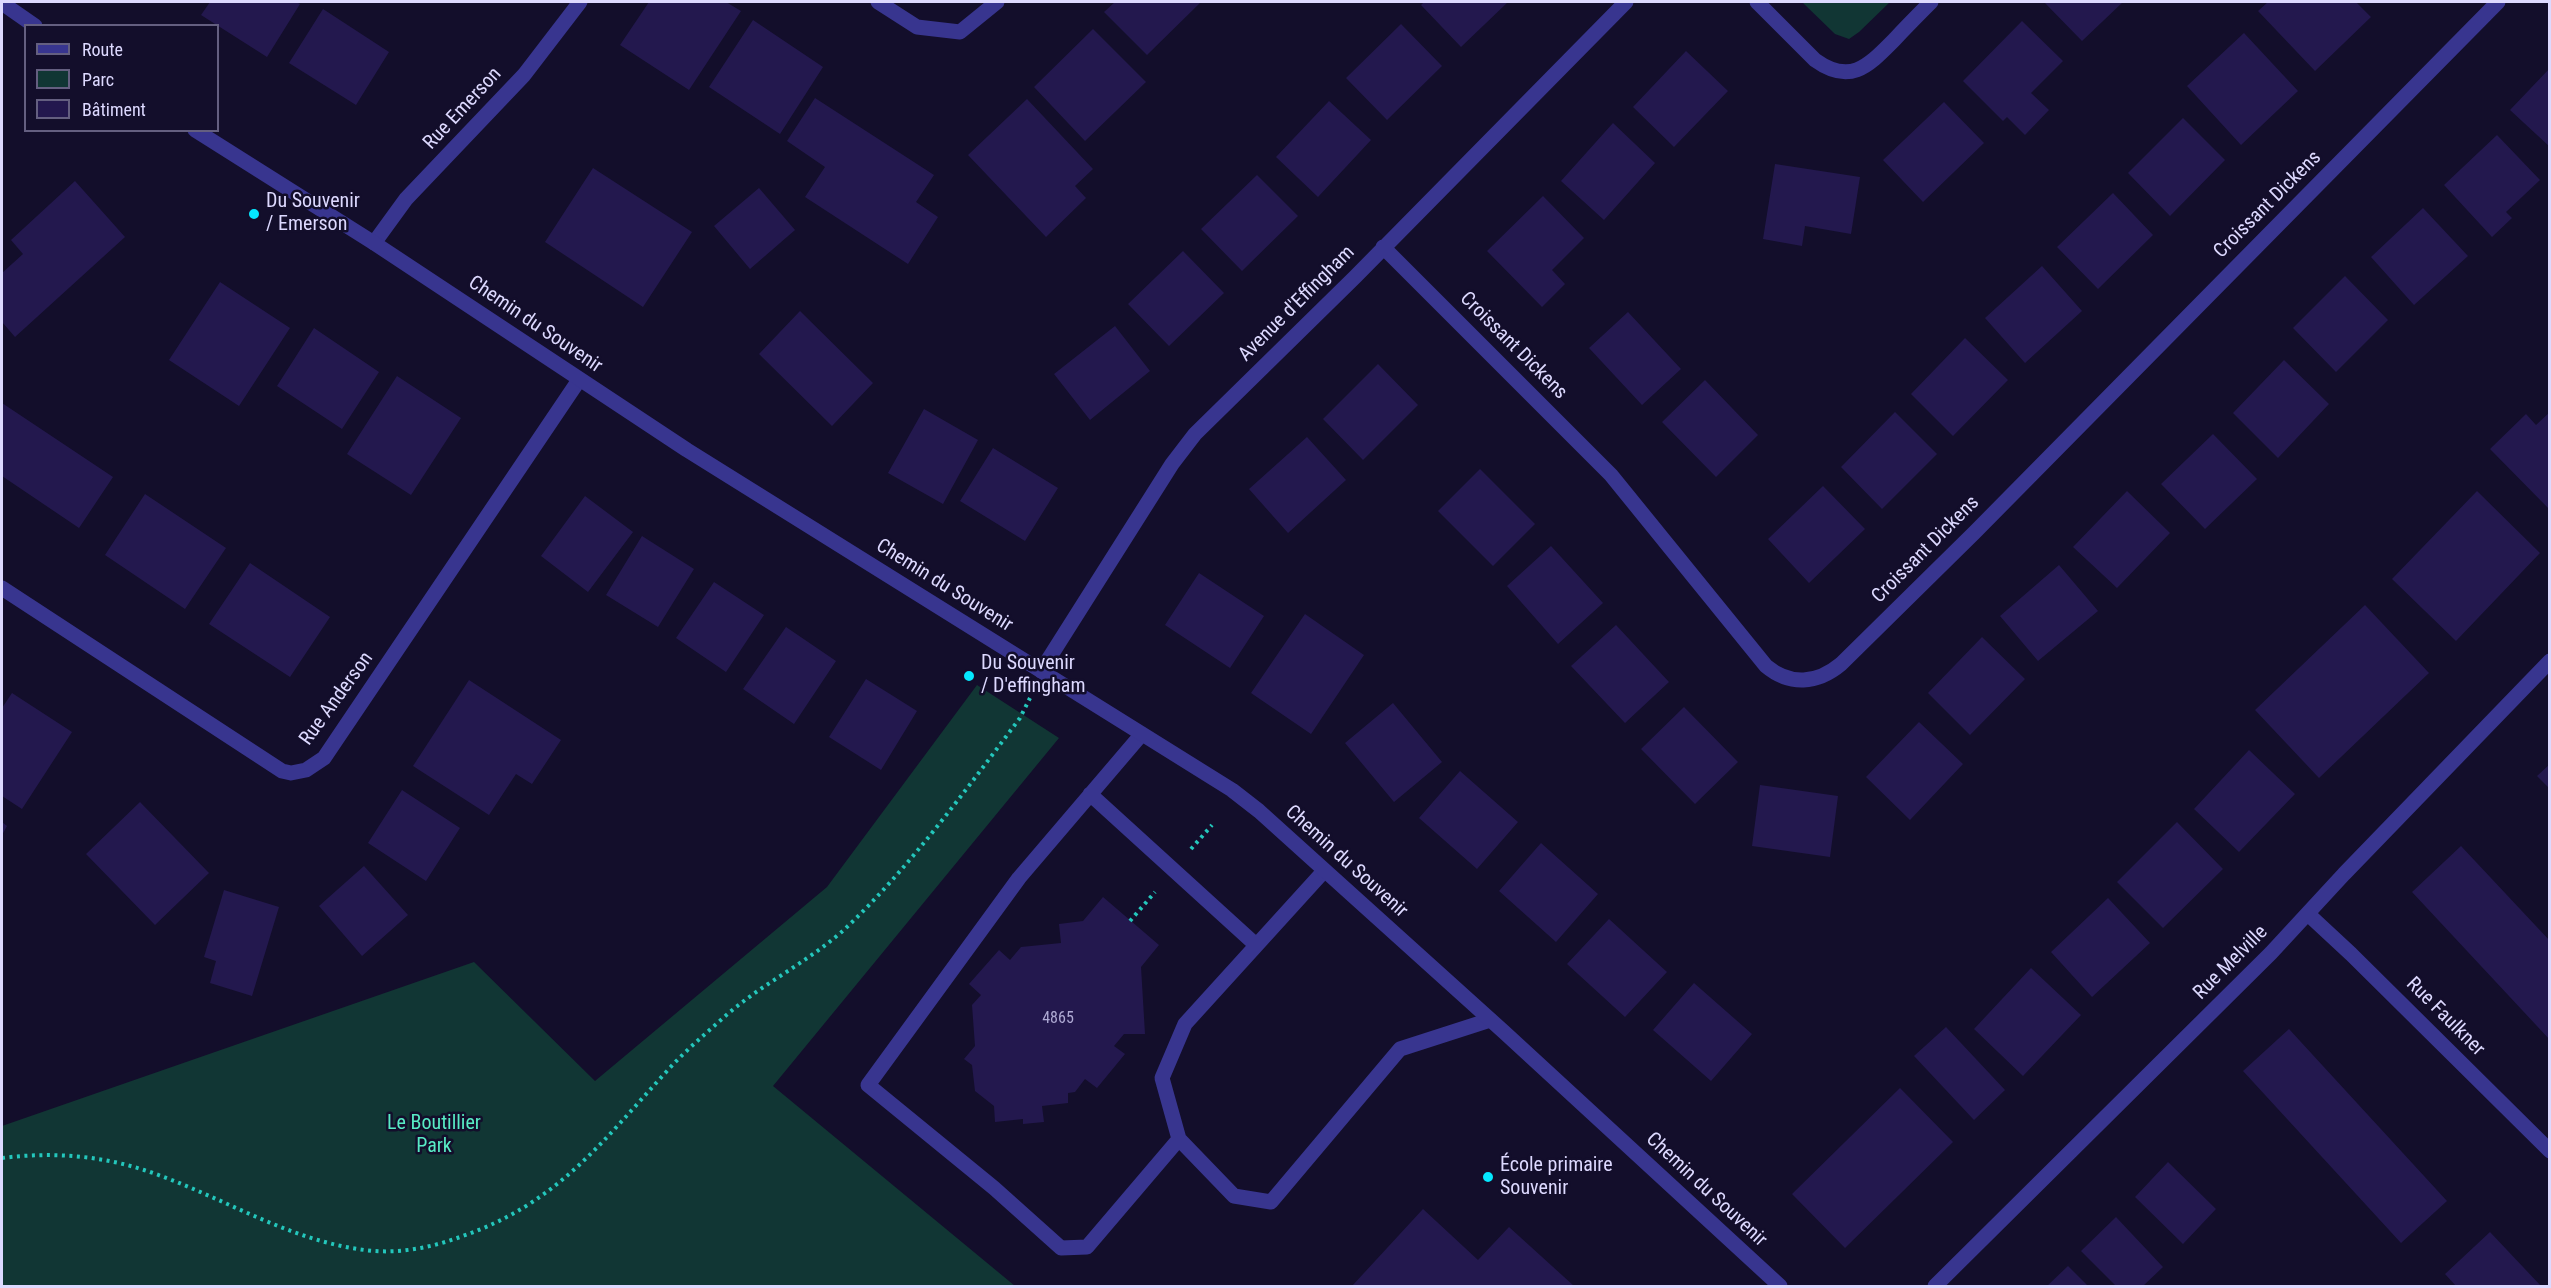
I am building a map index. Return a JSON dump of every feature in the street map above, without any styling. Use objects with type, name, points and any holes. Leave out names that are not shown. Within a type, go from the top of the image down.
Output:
[{"type":"street","name":"Rue Emerson","points":[[374,243],[406,199],[524,75],[580,2]]},
{"type":"street","points":[[878,2],[916,27],[960,32],[997,2]]},
{"type":"street","name":"Avenue d'Effingham","points":[[1041,672],[1183,448],[1626,2]]},
{"type":"street","points":[[1757,2],[1815,60],[1826,68],[1846,72],[1856,71],[1875,59],[1931,2]]},
{"type":"street","name":"Croissant Dickens","points":[[1383,247],[1611,475],[1766,666],[1783,677],[1811,681],[1841,664],[1966,541],[2498,2]]},
{"type":"street","points":[[2,3],[32,24]]},
{"type":"street","name":"Chemin du Souvenir","points":[[198,132],[374,243],[579,380],[1141,735],[1233,790],[1490,1020],[1780,1287]]},
{"type":"street","name":"Rue Anderson","points":[[2,588],[282,771],[306,770],[324,758],[366,699],[579,380]]},
{"type":"street","name":"Rue Melville","points":[[1935,1287],[2309,915],[2344,874],[2550,661]]},
{"type":"street","points":[[1141,735],[1019,878],[868,1085],[994,1188],[1061,1248],[1087,1247],[1179,1139]]},
{"type":"street","points":[[1090,794],[1256,945]]},
{"type":"street","points":[[1324,870],[1185,1024],[1162,1078],[1179,1139],[1234,1196],[1270,1202],[1400,1049],[1490,1020]]},
{"type":"street","name":"Rue Faulkner","points":[[2309,915],[2550,1150]]},
{"type":"path","points":[[2,1158],[58,1154],[122,1163],[192,1188],[281,1227],[352,1248],[377,1251],[422,1248],[490,1227],[537,1201],[576,1171],[613,1133],[669,1068],[725,1016],[817,952],[848,927],[934,827],[1024,710]]},
{"type":"path","points":[[1189,851],[1212,825]]},
{"type":"path","points":[[1130,921],[1158,888]]},
{"type":"green space","points":[[1802,2],[1890,2],[1849,39],[1835,34]]},
{"type":"green space","name":"Le Boutillier Park","points":[[977,685],[1059,738],[773,1086],[1015,1286],[2,1286],[2,1126],[474,962],[595,1081],[827,887]]},
{"type":"building","points":[[210,2],[296,2],[300,4],[267,57],[219,26],[219,24],[201,15]]},
{"type":"building","points":[[649,2],[726,2],[741,11],[689,90],[620,45]]},
{"type":"building","points":[[1115,2],[1201,2],[1147,55],[1104,12]]},
{"type":"building","points":[[1424,2],[1508,2],[1461,47],[1421,5]]},
{"type":"building","points":[[2044,2],[2123,2],[2082,41]]},
{"type":"building","points":[[2268,2],[2356,2],[2371,17],[2315,71],[2258,11]]},
{"type":"building","points":[[323,9],[389,52],[356,105],[289,63]]},
{"type":"building","points":[[753,20],[823,67],[780,134],[709,87]]},
{"type":"building","points":[[2022,21],[2063,61],[2031,93],[2049,110],[2025,135],[2007,117],[2003,121],[1963,81]]},
{"type":"building","points":[[1401,24],[1442,66],[1387,120],[1346,78]]},
{"type":"building","points":[[1093,29],[1146,82],[1085,141],[1034,87]]},
{"type":"building","points":[[2244,33],[2298,91],[2241,145],[2187,86]]},
{"type":"building","points":[[1686,51],[1728,91],[1674,147],[1633,107]]},
{"type":"building","points":[[2550,68],[2550,147],[2510,110]]},
{"type":"building","points":[[815,98],[934,175],[916,202],[938,217],[908,264],[805,197],[825,167],[787,141]]},
{"type":"building","points":[[1027,99],[1093,169],[1075,186],[1086,198],[1046,237],[968,155]]},
{"type":"building","points":[[1329,101],[1371,140],[1318,197],[1276,157]]},
{"type":"building","points":[[1944,102],[1984,143],[1923,202],[1883,160]]},
{"type":"building","points":[[2183,118],[2225,160],[2170,216],[2128,173]]},
{"type":"building","points":[[1613,123],[1655,163],[1604,220],[1561,181]]},
{"type":"building","points":[[2497,135],[2540,180],[2506,212],[2512,218],[2492,237],[2444,185]]},
{"type":"building","points":[[1775,164],[1860,177],[1851,234],[1805,226],[1802,246],[1763,239]]},
{"type":"building","points":[[593,168],[692,232],[643,307],[545,242]]},
{"type":"building","points":[[1257,175],[1298,216],[1242,271],[1201,229]]},
{"type":"building","points":[[75,181],[125,237],[15,337],[2,322],[2,273],[23,254],[11,240]]},
{"type":"building","points":[[759,188],[795,230],[750,269],[714,226]]},
{"type":"building","points":[[2113,193],[2153,235],[2098,289],[2057,247]]},
{"type":"building","points":[[1543,196],[1584,238],[1552,270],[1565,284],[1542,307],[1487,251]]},
{"type":"building","points":[[2423,208],[2468,256],[2414,305],[2371,257]]},
{"type":"building","points":[[1183,251],[1224,293],[1169,346],[1128,304]]},
{"type":"building","points":[[2042,266],[2082,311],[2025,363],[1985,318]]},
{"type":"building","points":[[2345,276],[2388,320],[2336,372],[2293,328]]},
{"type":"building","points":[[220,282],[290,328],[239,406],[169,360]]},
{"type":"building","points":[[800,311],[873,383],[832,426],[759,354]]},
{"type":"building","points":[[1628,312],[1681,369],[1642,405],[1589,348]]},
{"type":"building","points":[[1115,326],[1150,371],[1090,420],[1054,374]]},
{"type":"building","points":[[314,328],[379,372],[342,429],[277,386]]},
{"type":"building","points":[[1965,338],[2008,380],[1953,436],[1911,394]]},
{"type":"building","points":[[2284,360],[2329,404],[2278,458],[2233,413]]},
{"type":"building","points":[[1378,364],[1418,405],[1363,460],[1323,419]]},
{"type":"building","points":[[397,376],[461,418],[411,495],[347,454]]},
{"type":"building","points":[[1705,380],[1758,435],[1716,477],[1662,422]]},
{"type":"building","points":[[2,403],[113,477],[79,528],[2,476]]},
{"type":"building","points":[[924,409],[978,440],[943,504],[888,473]]},
{"type":"building","points":[[1895,412],[1937,454],[1882,509],[1841,467]]},
{"type":"building","points":[[2550,412],[2550,510],[2490,449],[2526,414],[2536,425]]},
{"type":"building","points":[[2213,434],[2257,479],[2205,529],[2161,484]]},
{"type":"building","points":[[1307,437],[1346,480],[1288,533],[1249,489]]},
{"type":"building","points":[[993,448],[1058,488],[1025,541],[960,501]]},
{"type":"building","points":[[1480,469],[1535,524],[1493,566],[1438,511]]},
{"type":"building","points":[[1823,486],[1865,529],[1809,583],[1768,539]]},
{"type":"building","points":[[2127,491],[2170,533],[2117,588],[2073,547]]},
{"type":"building","points":[[2477,491],[2540,553],[2456,641],[2392,579]]},
{"type":"building","points":[[145,494],[226,548],[185,609],[105,555]]},
{"type":"building","points":[[585,496],[633,532],[588,592],[541,556]]},
{"type":"building","points":[[642,536],[694,569],[658,627],[606,595]]},
{"type":"building","points":[[1551,546],[1603,603],[1558,644],[1507,586]]},
{"type":"building","points":[[250,563],[330,617],[290,677],[209,624]]},
{"type":"building","points":[[2059,565],[2098,611],[2038,661],[2000,616]]},
{"type":"building","points":[[1199,573],[1264,616],[1230,668],[1165,625]]},
{"type":"building","points":[[714,582],[764,615],[726,672],[676,638]]},
{"type":"building","points":[[2365,605],[2429,673],[2319,778],[2255,710]]},
{"type":"building","points":[[1305,614],[1364,655],[1311,734],[1251,693]]},
{"type":"building","points":[[1616,625],[1669,682],[1625,723],[1571,666]]},
{"type":"building","points":[[786,627],[836,661],[794,724],[743,689]]},
{"type":"building","points":[[1982,637],[2025,679],[1970,735],[1928,693]]},
{"type":"building","points":[[866,679],[917,711],[881,770],[829,737]]},
{"type":"building","points":[[469,680],[561,740],[532,784],[516,774],[489,815],[413,766]]},
{"type":"building","points":[[12,693],[72,732],[22,809],[2,796],[2,708]]},
{"type":"building","points":[[1393,703],[1442,762],[1394,802],[1345,743]]},
{"type":"building","points":[[1684,707],[1738,762],[1695,804],[1641,749]]},
{"type":"building","points":[[1919,722],[1963,764],[1910,820],[1866,777]]},
{"type":"building","points":[[2249,750],[2295,794],[2239,852],[2194,809]]},
{"type":"building","points":[[2550,764],[2550,789],[2537,776]]},
{"type":"building","points":[[1460,771],[1518,822],[1477,869],[1419,818]]},
{"type":"building","points":[[1760,785],[1838,796],[1830,857],[1752,846]]},
{"type":"building","points":[[402,790],[460,828],[426,881],[368,843]]},
{"type":"building","points":[[140,802],[209,873],[155,925],[86,854]]},
{"type":"building","points":[[2,822],[7,826],[2,835]]},
{"type":"building","points":[[2177,822],[2223,869],[2163,928],[2117,882]]},
{"type":"building","points":[[1541,843],[1598,894],[1556,942],[1499,891]]},
{"type":"building","points":[[2461,846],[2550,941],[2550,1040],[2412,892]]},
{"type":"building","points":[[364,866],[408,915],[362,956],[319,906]]},
{"type":"building","points":[[224,890],[279,907],[252,996],[210,983],[216,961],[204,957]]},
{"type":"building","points":[[1103,897],[1159,945],[1141,967],[1145,1034],[1124,1034],[1114,1046],[1125,1054],[1097,1088],[1085,1079],[1075,1092],[1068,1093],[1068,1103],[1042,1106],[1044,1122],[1023,1124],[1023,1119],[995,1122],[994,1106],[975,1091],[972,1065],[964,1059],[975,1046],[972,1005],[981,995],[969,984],[999,950],[1010,960],[1021,947],[1061,943],[1059,924],[1083,921]]},
{"type":"building","points":[[2108,898],[2150,943],[2092,997],[2051,952]]},
{"type":"building","points":[[1609,919],[1667,972],[1625,1017],[1567,964]]},
{"type":"building","points":[[2031,968],[2081,1015],[2023,1076],[1974,1029]]},
{"type":"building","points":[[1694,983],[1752,1034],[1711,1081],[1653,1030]]},
{"type":"building","points":[[1946,1027],[2005,1090],[1974,1120],[1914,1056]]},
{"type":"building","points":[[2289,1029],[2447,1201],[2401,1243],[2243,1071]]},
{"type":"building","points":[[1900,1088],[1953,1142],[1845,1248],[1792,1194]]},
{"type":"building","points":[[2168,1162],[2216,1209],[2183,1244],[2135,1197]]},
{"type":"building","points":[[1423,1209],[1478,1260],[1509,1227],[1574,1286],[1352,1286]]},
{"type":"building","points":[[2116,1217],[2163,1267],[2143,1286],[2116,1286],[2081,1251]]},
{"type":"building","points":[[2490,1232],[2541,1286],[2456,1286],[2445,1274]]},
{"type":"building","points":[[2068,1266],[2088,1286],[2047,1286]]},
{"type":"place","name":"Du Souvenir / Emerson","points":[[254,214]]},
{"type":"place","name":"Du Souvenir / D'effingham","points":[[969,676]]},
{"type":"place","name":"École primaire Souvenir","points":[[1488,1177]]}]
